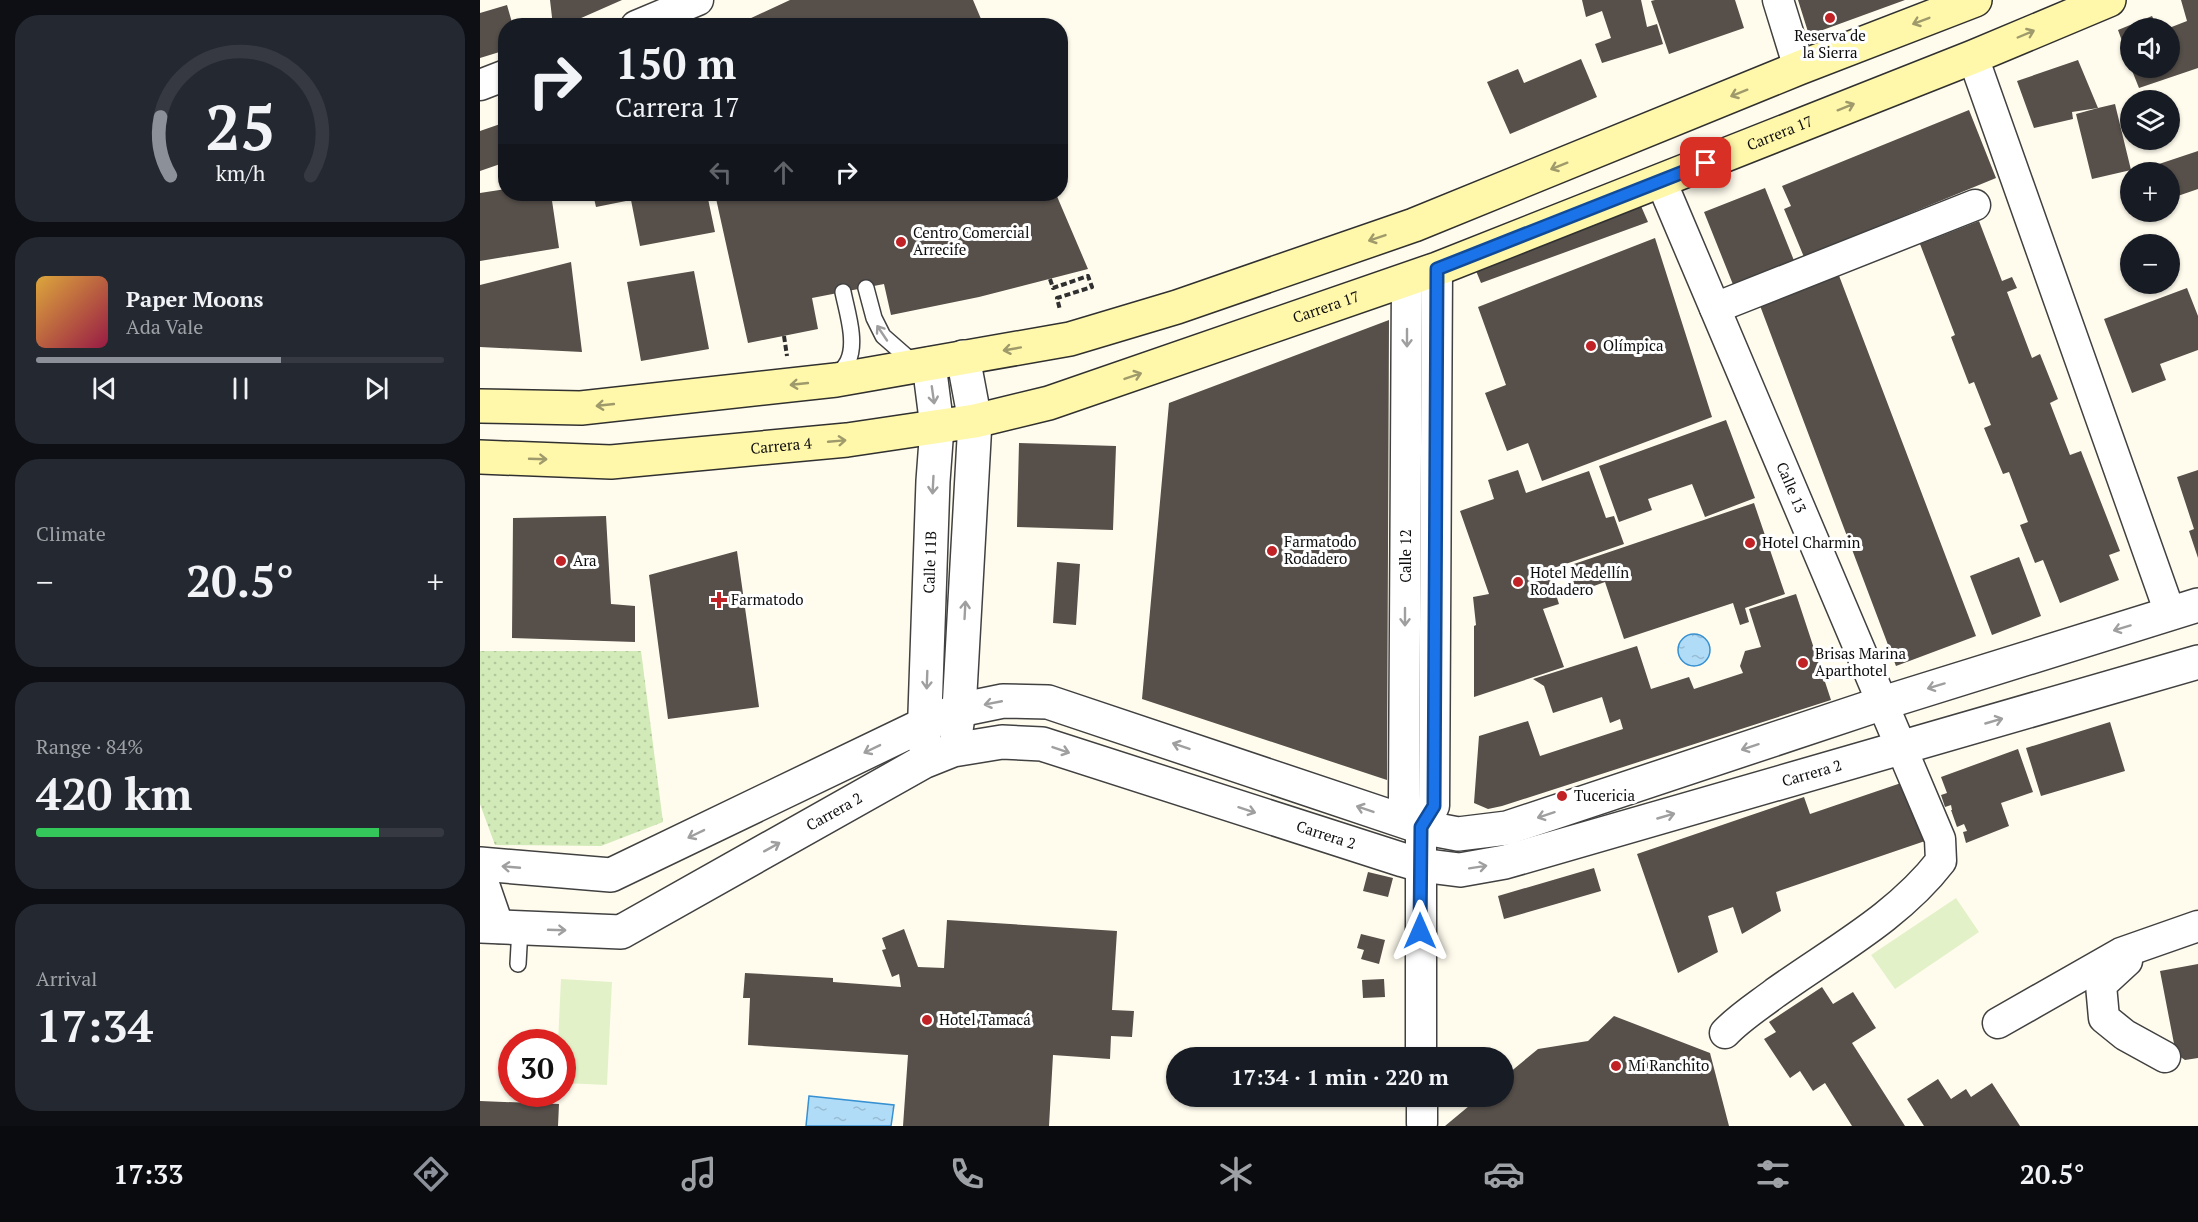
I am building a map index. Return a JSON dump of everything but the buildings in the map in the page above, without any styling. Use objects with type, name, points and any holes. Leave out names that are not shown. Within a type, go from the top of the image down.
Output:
[{"type":"main road","points":[[480,406],[581,408],[836,380],[1070,339],[1177,307],[1414,225],[1799,68],[1975,0]]},
{"type":"main road","name":"Carrera 17","points":[[1077,395],[1422,274],[1973,57],[2109,0]]},
{"type":"main road","name":"Carrera 4","points":[[480,458],[611,462],[847,440],[975,420],[1077,395]]},
{"type":"street","points":[[1778,0],[1799,68]]},
{"type":"street","points":[[655,18],[692,2]]},
{"type":"street","points":[[480,864],[611,875],[925,724],[960,710],[1003,701],[1048,702],[1421,827],[1458,834],[1508,828],[1883,703],[2184,609],[1973,57]]},
{"type":"street","points":[[480,85],[498,78]]},
{"type":"street","name":"Calle 13","points":[[1661,181],[1940,839],[1941,861],[1923,884],[1877,922],[1738,1020],[1725,1033]]},
{"type":"street","points":[[1715,308],[1975,205]]},
{"type":"street","name":"Calle 12","points":[[1421,827],[1404,802],[1422,274]]},
{"type":"street","points":[[953,750],[960,710],[975,420],[963,357]]},
{"type":"street","name":"Calle 11B","points":[[923,365],[937,427],[923,762]]},
{"type":"street","name":"Carrera 2","points":[[500,927],[621,932],[923,762],[953,750],[1002,742],[1042,744],[1420,865],[1460,870],[1505,862],[2198,662]]},
{"type":"street","points":[[1421,827],[1422,1047]]},
{"type":"street","points":[[480,873],[500,927]]},
{"type":"street","points":[[1998,1023],[2121,953],[2198,927]]},
{"type":"street","points":[[2165,1057],[2125,1035],[2104,1018],[2100,986],[2127,961],[2198,927]]},
{"type":"lane","points":[[866,288],[874,318],[883,336],[923,365]]},
{"type":"lane","points":[[836,380],[849,359],[849,323],[843,292]]},
{"type":"lane","points":[[500,927],[518,964]]},
{"type":"path","points":[[1053,288],[1088,276],[1092,288],[1057,298]]},
{"type":"path","points":[[1050,279],[1070,339]]},
{"type":"path","points":[[784,336],[787,357]]},
{"type":"green space","points":[[480,651],[641,651],[663,822],[601,846],[495,845],[480,804]]},
{"type":"green space","points":[[1956,898],[1979,932],[1895,989],[1871,955]]},
{"type":"green space","points":[[561,979],[612,982],[607,1085],[576,1084],[576,1029],[559,1029]]},
{"type":"water","points":[[1694,634],[1705,639],[1710,650],[1705,661],[1694,666],[1683,661],[1678,650],[1683,639]]},
{"type":"water","points":[[809,1096],[894,1105],[891,1126],[806,1126]]},
{"type":"place","name":"Reserva de la Sierra","points":[[1830,18]]},
{"type":"place","name":"Centro Comercial Arrecife","points":[[901,242]]},
{"type":"place","name":"Olímpica","points":[[1591,346]]},
{"type":"place","name":"Hotel Charmin","points":[[1750,543]]},
{"type":"place","name":"Farmatodo Rodadero","points":[[1272,551]]},
{"type":"place","name":"Ara","points":[[561,561]]},
{"type":"place","name":"Hotel Medellín Rodadero","points":[[1518,582]]},
{"type":"place","name":"Farmatodo","points":[[719,600]]},
{"type":"place","name":"Brisas Marina Aparthotel","points":[[1803,663]]},
{"type":"place","name":"Tucericia","points":[[1562,796]]},
{"type":"place","name":"Hotel Tamacá","points":[[927,1020]]},
{"type":"place","name":"Mi Ranchito","points":[[1616,1066]]},
{"type":"route","points":[[1420,931],[1421,827],[1434,806],[1437,269],[1706,163]]}]
